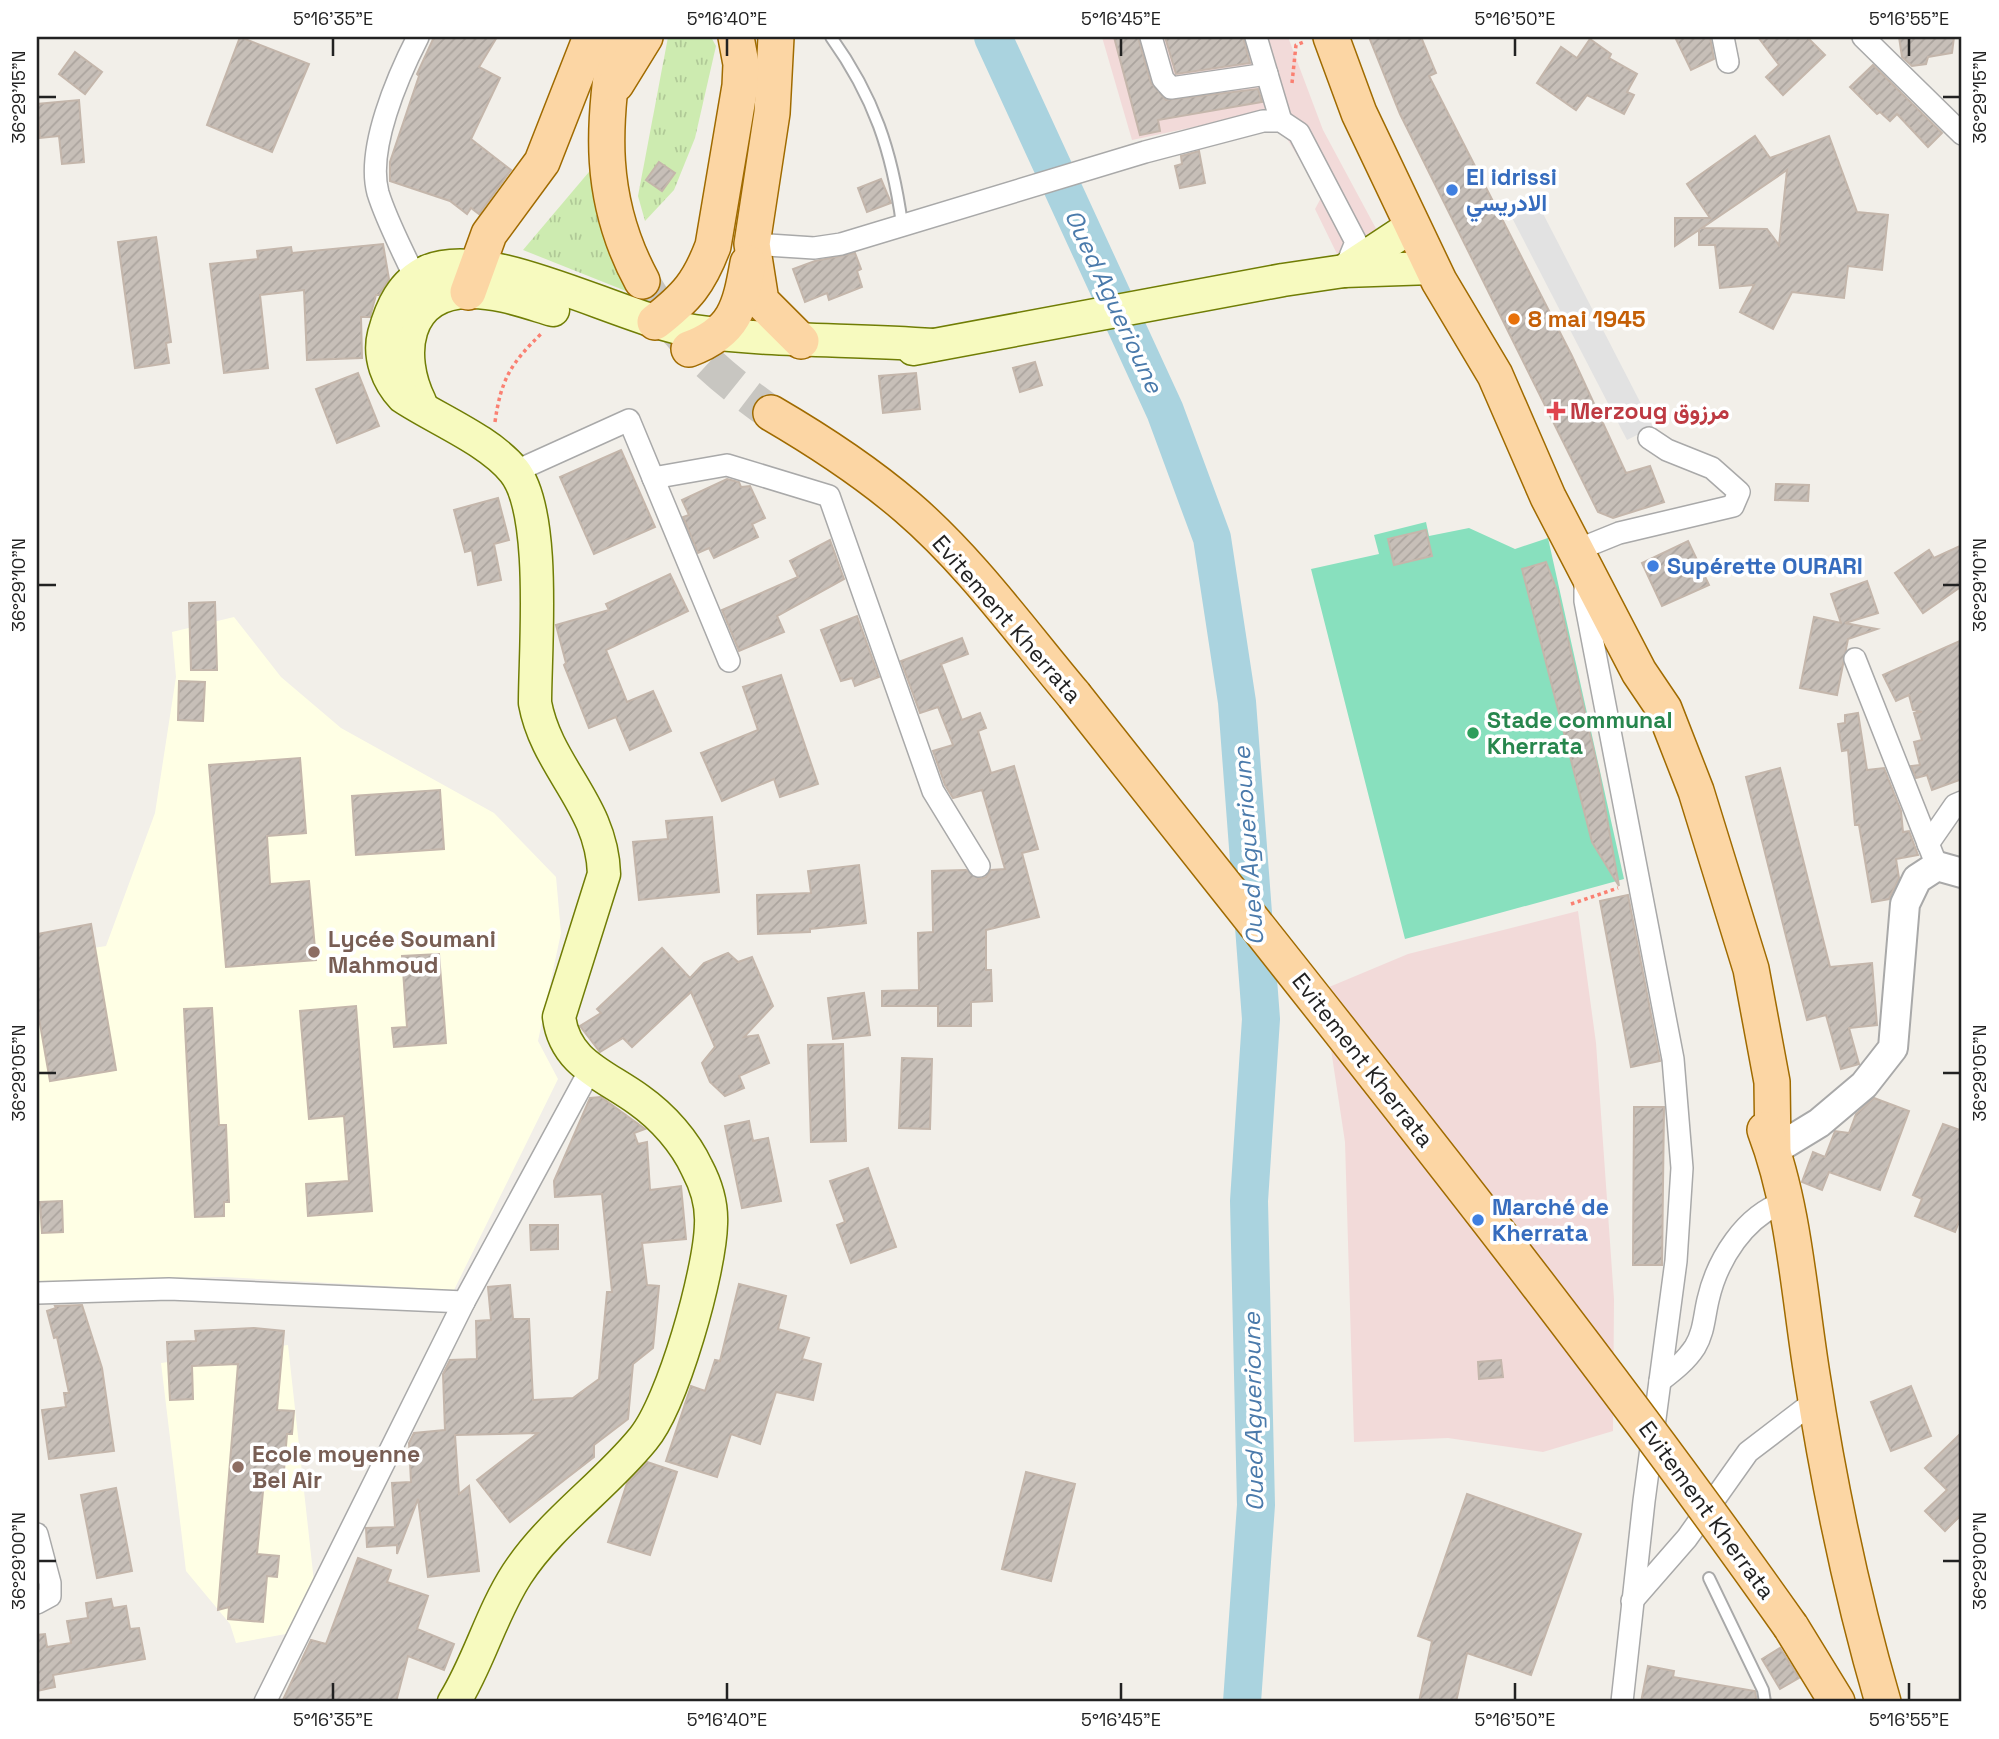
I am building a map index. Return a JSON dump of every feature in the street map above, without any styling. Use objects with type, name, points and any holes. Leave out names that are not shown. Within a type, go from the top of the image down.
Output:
[{"type":"main road","points":[[472,279],[489,234],[542,162],[591,37]]},
{"type":"main road","points":[[617,37],[606,145],[610,189],[622,242],[642,281]]},
{"type":"main road","points":[[609,96],[645,37]]},
{"type":"main road","points":[[655,322],[686,298],[704,270],[713,246],[740,86],[741,64],[736,37]]},
{"type":"main road","points":[[704,342],[735,315],[741,300],[772,113],[776,37]]},
{"type":"main road","points":[[1331,37],[1359,113],[1432,268],[1495,375],[1548,497],[1639,672],[1648,717],[1715,921],[1740,1026],[1749,1086],[1773,1151],[1785,1202],[1816,1400],[1860,1625],[1883,1702]]},
{"type":"main road","points":[[1344,271],[1412,226]]},
{"type":"main road","points":[[752,244],[761,301],[801,341]]},
{"type":"main road","points":[[454,1702],[470,1676],[516,1576],[542,1538],[645,1437],[668,1393],[680,1356],[712,1223],[707,1188],[693,1159],[674,1132],[640,1101],[590,1070],[572,1054],[561,1035],[559,1017],[604,874],[603,851],[597,828],[584,801],[538,724],[535,703],[533,528],[528,498],[503,462],[396,390],[383,360],[383,340],[388,318],[401,292],[415,278],[447,267],[519,299],[571,315],[704,342],[801,341],[932,345]]},
{"type":"main road","points":[[423,408],[411,382],[407,364],[413,323],[435,301],[472,279],[511,274],[655,322],[735,358],[805,362],[860,360],[1283,280],[1344,271],[1432,268]]},
{"type":"main road","name":"Evitement Kherrata","points":[[771,413],[851,462],[909,509],[979,582],[1074,695],[1539,1284],[1680,1469],[1791,1627],[1837,1702]]},
{"type":"street","points":[[415,278],[378,193],[375,170],[390,106],[418,37]]},
{"type":"street","points":[[1151,37],[1163,79],[1171,88],[1267,74]]},
{"type":"street","points":[[1256,37],[1281,121]]},
{"type":"street","points":[[1723,37],[1728,62]]},
{"type":"street","points":[[1863,37],[1962,134]]},
{"type":"street","points":[[752,244],[828,247],[1145,152],[1263,121],[1281,121],[1299,133],[1356,242],[1344,271]]},
{"type":"street","points":[[503,462],[629,420],[729,661]]},
{"type":"street","points":[[1622,1702],[1632,1601],[1676,1261],[1682,1168],[1673,1059],[1585,601],[1581,558],[1619,533],[1733,506],[1739,492],[1712,468],[1667,450],[1649,438]]},
{"type":"street","points":[[653,478],[727,465],[829,496],[933,791],[979,866]]},
{"type":"street","points":[[1855,659],[1942,861]]},
{"type":"street","points":[[1773,1151],[1819,1123],[1864,1085],[1893,1048],[1905,904],[1917,880],[1942,861],[1955,805],[1962,802]]},
{"type":"street","points":[[265,1702],[464,1302],[590,1070]]},
{"type":"street","points":[[1660,1381],[1679,1366],[1694,1347],[1703,1329],[1708,1297],[1741,1233],[1755,1217],[1785,1202]]},
{"type":"street","points":[[37,1293],[169,1289],[464,1302]]},
{"type":"street","points":[[1632,1601],[1687,1538],[1748,1452],[1816,1400]]},
{"type":"street","points":[[37,1534],[50,1583],[50,1596],[37,1603]]},
{"type":"lane","points":[[831,37],[876,109],[907,222]]},
{"type":"lane","points":[[1709,1578],[1763,1690],[1765,1702]]},
{"type":"path","points":[[1292,84],[1296,45]]},
{"type":"path","points":[[503,462],[498,402],[503,380],[514,361],[542,333],[571,315]]},
{"type":"path","points":[[1571,904],[1640,881]]},
{"type":"shaded area","points":[[1102,37],[1288,37],[1323,130],[1380,236],[1337,254],[1315,209],[1322,196],[1270,111],[1132,140]]},
{"type":"shaded area","points":[[1536,200],[1653,427],[1627,440],[1509,212]]},
{"type":"shaded area","name":"Lycée Soumani Mahmoud","points":[[234,617],[281,677],[341,728],[494,813],[556,877],[561,933],[538,1041],[558,1079],[454,1290],[225,1277],[90,1279],[37,1283],[37,957],[106,946],[155,813],[176,677],[172,632]]},
{"type":"shaded area","name":"Marché de Kherrata","points":[[1578,911],[1596,1043],[1614,1299],[1613,1431],[1543,1452],[1448,1438],[1354,1442],[1345,1142],[1322,990],[1408,954]]},
{"type":"shaded area","name":"Ecole moyenne Bel Air","points":[[288,1345],[316,1600],[297,1632],[236,1643],[230,1624],[186,1571],[161,1363]]},
{"type":"green space","points":[[668,37],[711,37],[716,46],[695,138],[674,190],[645,221],[638,196]]},
{"type":"green space","points":[[594,166],[636,295],[523,250]]},
{"type":"green space","name":"Stade communal Kherrata","points":[[1426,522],[1429,536],[1469,528],[1515,549],[1548,538],[1624,879],[1405,939],[1311,569],[1379,554],[1374,535]]},
{"type":"building","points":[[240,37],[309,64],[272,152],[207,125]]},
{"type":"building","points":[[434,37],[497,37],[479,67],[500,78],[471,139],[511,170],[479,214],[471,208],[467,214],[450,201],[390,181],[390,162],[419,76],[417,74]]},
{"type":"building","points":[[1114,37],[1138,37],[1151,83],[1166,100],[1258,89],[1262,102],[1158,120],[1160,131],[1140,135]]},
{"type":"building","points":[[1165,37],[1243,37],[1250,63],[1176,74]]},
{"type":"building","points":[[1369,37],[1421,37],[1436,73],[1429,76],[1572,356],[1626,473],[1650,466],[1664,502],[1613,518],[1598,512],[1400,114]]},
{"type":"building","points":[[1675,37],[1710,37],[1714,59],[1691,70]]},
{"type":"building","points":[[1758,37],[1807,37],[1825,55],[1783,95],[1766,77],[1779,65]]},
{"type":"building","points":[[1899,37],[1954,37],[1952,53],[1928,57],[1926,64],[1912,66],[1902,57]]},
{"type":"building","points":[[1590,39],[1611,54],[1609,58],[1637,74],[1627,92],[1634,95],[1624,114],[1587,95],[1576,110],[1537,83],[1561,47],[1577,58]]},
{"type":"building","points":[[75,52],[102,72],[85,94],[59,74]]},
{"type":"building","points":[[1873,65],[1942,133],[1928,147],[1897,114],[1890,121],[1880,112],[1877,114],[1850,87]]},
{"type":"building","points":[[79,100],[84,162],[62,164],[59,136],[40,138],[37,104]]},
{"type":"building","points":[[1755,136],[1770,158],[1829,136],[1857,212],[1888,215],[1882,270],[1848,266],[1844,298],[1792,292],[1773,329],[1740,312],[1754,285],[1720,288],[1715,245],[1699,245],[1699,230],[1675,246],[1675,218],[1710,218],[1687,184]],"holes":[[[1787,170],[1779,245],[1767,229],[1702,228]]]},
{"type":"building","points":[[1199,151],[1205,183],[1180,188],[1175,166],[1182,164],[1181,156]]},
{"type":"building","points":[[659,162],[675,173],[662,191],[646,180]]},
{"type":"building","points":[[881,179],[891,203],[867,212],[858,188]]},
{"type":"building","points":[[156,237],[171,342],[166,343],[169,363],[135,368],[118,242]]},
{"type":"building","points":[[383,244],[389,279],[379,295],[376,295],[370,317],[361,317],[362,358],[307,360],[304,290],[260,295],[268,368],[224,373],[210,264],[258,259],[257,251],[291,247],[292,253]]},
{"type":"building","points":[[855,253],[861,269],[857,271],[862,287],[829,300],[827,293],[805,302],[793,269],[815,261]]},
{"type":"building","points":[[1035,362],[1042,385],[1020,392],[1013,368]]},
{"type":"building","points":[[358,373],[379,426],[337,443],[316,389]]},
{"type":"building","points":[[916,373],[920,409],[883,413],[879,376]]},
{"type":"building","points":[[621,450],[655,527],[594,554],[560,477]]},
{"type":"building","points":[[727,479],[739,482],[741,487],[750,486],[765,518],[752,524],[758,537],[714,558],[709,548],[698,553],[683,517],[689,515],[682,500]]},
{"type":"building","points":[[1776,484],[1809,485],[1808,501],[1775,500]]},
{"type":"building","points":[[498,498],[509,540],[494,544],[501,580],[478,585],[472,550],[465,552],[454,510]]},
{"type":"building","points":[[1426,530],[1432,556],[1394,565],[1388,539]]},
{"type":"building","points":[[830,540],[844,579],[777,616],[784,632],[739,651],[722,610],[798,577],[790,561]]},
{"type":"building","points":[[1688,541],[1709,585],[1662,606],[1642,563]]},
{"type":"building","points":[[1962,545],[1962,586],[1923,613],[1895,573],[1929,550],[1934,558]]},
{"type":"building","points":[[1546,562],[1557,591],[1599,773],[1619,886],[1592,842],[1522,569]]},
{"type":"building","points":[[670,574],[688,611],[606,650],[627,702],[653,691],[671,731],[630,750],[616,717],[589,728],[564,665],[566,663],[556,625],[609,610],[606,604]]},
{"type":"building","points":[[1867,581],[1878,613],[1845,623],[1877,629],[1848,639],[1837,695],[1800,688],[1814,617],[1841,623],[1831,594]]},
{"type":"building","points":[[215,602],[217,670],[191,670],[189,603]]},
{"type":"building","points":[[857,616],[879,677],[855,686],[852,678],[841,681],[821,630]]},
{"type":"building","points":[[962,638],[968,654],[941,664],[962,720],[980,713],[986,728],[978,731],[991,773],[1014,766],[1038,849],[1022,853],[1039,917],[986,930],[986,970],[991,970],[992,1001],[971,1002],[971,1026],[938,1026],[938,1006],[882,1006],[882,991],[919,990],[918,933],[933,932],[932,871],[966,870],[979,879],[986,877],[991,870],[1005,869],[982,790],[953,798],[945,785],[933,751],[953,745],[938,707],[920,713],[901,661]]},
{"type":"building","points":[[1962,640],[1962,779],[1932,790],[1927,775],[1916,778],[1911,766],[1920,765],[1914,742],[1922,740],[1914,713],[1922,712],[1913,710],[1909,695],[1896,701],[1883,675]]},
{"type":"building","points":[[781,675],[818,784],[780,797],[774,779],[722,801],[701,753],[758,730],[743,687]]},
{"type":"building","points":[[179,681],[205,682],[203,721],[178,720]]},
{"type":"building","points":[[1858,713],[1867,770],[1884,768],[1901,811],[1903,832],[1909,831],[1918,855],[1896,859],[1899,878],[1889,899],[1872,902],[1859,825],[1855,825],[1848,750],[1842,751],[1838,724],[1845,723],[1845,715]]},
{"type":"building","points":[[300,758],[306,833],[267,836],[270,884],[309,881],[316,960],[226,967],[209,765]]},
{"type":"building","points":[[1780,768],[1830,967],[1872,963],[1877,1025],[1849,1028],[1859,1064],[1841,1069],[1826,1015],[1807,1020],[1746,777]]},
{"type":"building","points":[[440,790],[444,849],[356,855],[352,796]]},
{"type":"building","points":[[712,817],[719,892],[639,900],[633,842],[668,839],[666,821]]},
{"type":"building","points":[[859,865],[866,923],[810,929],[810,932],[758,934],[757,895],[811,893],[808,871]]},
{"type":"building","points":[[1628,895],[1660,1061],[1631,1067],[1600,901]]},
{"type":"building","points":[[91,924],[116,1070],[50,1081],[37,1007],[37,934]]},
{"type":"building","points":[[662,948],[690,978],[704,963],[728,953],[738,962],[752,957],[773,1006],[744,1037],[758,1035],[769,1063],[739,1076],[744,1088],[725,1096],[710,1082],[702,1063],[715,1047],[691,992],[632,1047],[623,1038],[600,1052],[580,1026],[601,1013],[597,1009]]},
{"type":"building","points":[[439,954],[446,1043],[394,1047],[392,1028],[407,1027],[402,956]]},
{"type":"building","points":[[864,993],[870,1035],[833,1039],[828,998]]},
{"type":"building","points":[[356,1006],[372,1211],[308,1216],[306,1184],[349,1181],[344,1116],[309,1119],[300,1011]]},
{"type":"building","points":[[212,1008],[219,1125],[226,1125],[229,1202],[224,1202],[224,1216],[195,1217],[184,1009]]},
{"type":"building","points":[[843,1044],[846,1141],[811,1142],[808,1045]]},
{"type":"building","points":[[902,1058],[932,1059],[930,1129],[899,1128]]},
{"type":"building","points":[[601,1097],[645,1129],[634,1133],[638,1144],[647,1142],[650,1190],[681,1186],[686,1239],[642,1243],[647,1285],[659,1286],[653,1348],[633,1364],[628,1419],[594,1445],[594,1457],[510,1522],[477,1480],[538,1433],[455,1435],[459,1494],[469,1486],[479,1571],[428,1577],[418,1499],[397,1554],[397,1545],[367,1547],[366,1528],[395,1527],[392,1483],[411,1482],[409,1443],[414,1433],[445,1430],[443,1374],[450,1360],[477,1359],[476,1321],[491,1320],[488,1287],[510,1285],[513,1319],[529,1319],[533,1400],[573,1398],[599,1379],[607,1292],[612,1292],[602,1194],[555,1197],[554,1181],[590,1098]]},
{"type":"building","points":[[1874,1098],[1909,1111],[1880,1190],[1829,1172],[1822,1190],[1802,1182],[1813,1152],[1825,1157],[1835,1131],[1849,1133],[1856,1114]]},
{"type":"building","points":[[1634,1107],[1664,1107],[1662,1265],[1633,1265]]},
{"type":"building","points":[[749,1121],[753,1141],[768,1138],[781,1201],[742,1208],[725,1126]]},
{"type":"building","points":[[1943,1124],[1960,1130],[1962,1135],[1962,1214],[1955,1232],[1915,1216],[1922,1199],[1913,1195]]},
{"type":"building","points":[[868,1168],[896,1247],[851,1263],[837,1225],[845,1222],[830,1181]]},
{"type":"building","points":[[62,1201],[63,1232],[42,1233],[40,1202]]},
{"type":"building","points":[[530,1225],[558,1225],[558,1249],[531,1250]]},
{"type":"building","points":[[739,1284],[786,1296],[778,1329],[809,1338],[802,1359],[821,1364],[813,1400],[776,1392],[760,1444],[731,1434],[717,1477],[666,1461],[691,1386],[705,1391],[715,1360],[720,1361]]},
{"type":"building","points":[[82,1305],[102,1368],[114,1451],[49,1459],[42,1410],[66,1407],[64,1393],[69,1393],[57,1337],[54,1338],[47,1311],[56,1308],[55,1306]]},
{"type":"building","points":[[254,1328],[284,1331],[277,1410],[294,1411],[292,1434],[287,1434],[283,1483],[264,1481],[257,1554],[279,1556],[277,1577],[267,1576],[263,1622],[228,1619],[229,1607],[218,1610],[238,1364],[192,1366],[193,1399],[170,1400],[167,1342],[196,1341],[195,1331]]},
{"type":"building","points":[[1501,1360],[1503,1377],[1479,1379],[1478,1362]]},
{"type":"building","points":[[1911,1386],[1931,1436],[1891,1451],[1871,1402]]},
{"type":"building","points":[[1962,1432],[1962,1514],[1945,1531],[1925,1511],[1947,1490],[1925,1468]]},
{"type":"building","points":[[647,1462],[677,1472],[650,1555],[608,1542],[627,1483]]},
{"type":"building","points":[[1026,1472],[1075,1484],[1051,1581],[1002,1569]]},
{"type":"building","points":[[116,1488],[132,1571],[97,1578],[81,1495]]},
{"type":"building","points":[[1467,1494],[1581,1534],[1531,1675],[1467,1653],[1456,1702],[1419,1702],[1432,1641],[1418,1636]]},
{"type":"building","points":[[358,1558],[391,1570],[387,1582],[428,1596],[417,1629],[454,1644],[444,1670],[408,1656],[396,1702],[282,1702],[311,1640],[326,1644]]},
{"type":"building","points":[[111,1599],[113,1608],[126,1606],[130,1629],[139,1628],[145,1659],[53,1675],[55,1687],[37,1691],[37,1635],[45,1634],[47,1647],[71,1643],[67,1621],[88,1618],[86,1603]]},
{"type":"building","points":[[1780,1648],[1799,1678],[1780,1689],[1762,1659]]},
{"type":"building","points":[[1648,1666],[1674,1671],[1673,1677],[1755,1691],[1757,1702],[1641,1702]]},
{"type":"waterway","name":"Oued Aguerioune","points":[[993,37],[1165,411],[1212,538],[1237,702],[1261,1019],[1249,1201],[1256,1505],[1242,1702]]},
{"type":"tunnel","points":[[642,281],[683,338],[733,385],[771,413]]},
{"type":"place","name":"El idrissi الادريسي","points":[[1452,190]]},
{"type":"place","name":"8 mai 1945","points":[[1514,319]]},
{"type":"place","name":"Merzoug مرزوق","points":[[1556,411]]},
{"type":"place","name":"Supérette OURARI","points":[[1653,566]]},
{"type":"place","name":"Stade communal Kherrata","points":[[1473,733]]},
{"type":"place","name":"Lycée Soumani Mahmoud","points":[[314,952]]},
{"type":"place","name":"Marché de Kherrata","points":[[1478,1220]]},
{"type":"place","name":"Ecole moyenne Bel Air","points":[[238,1467]]}]
